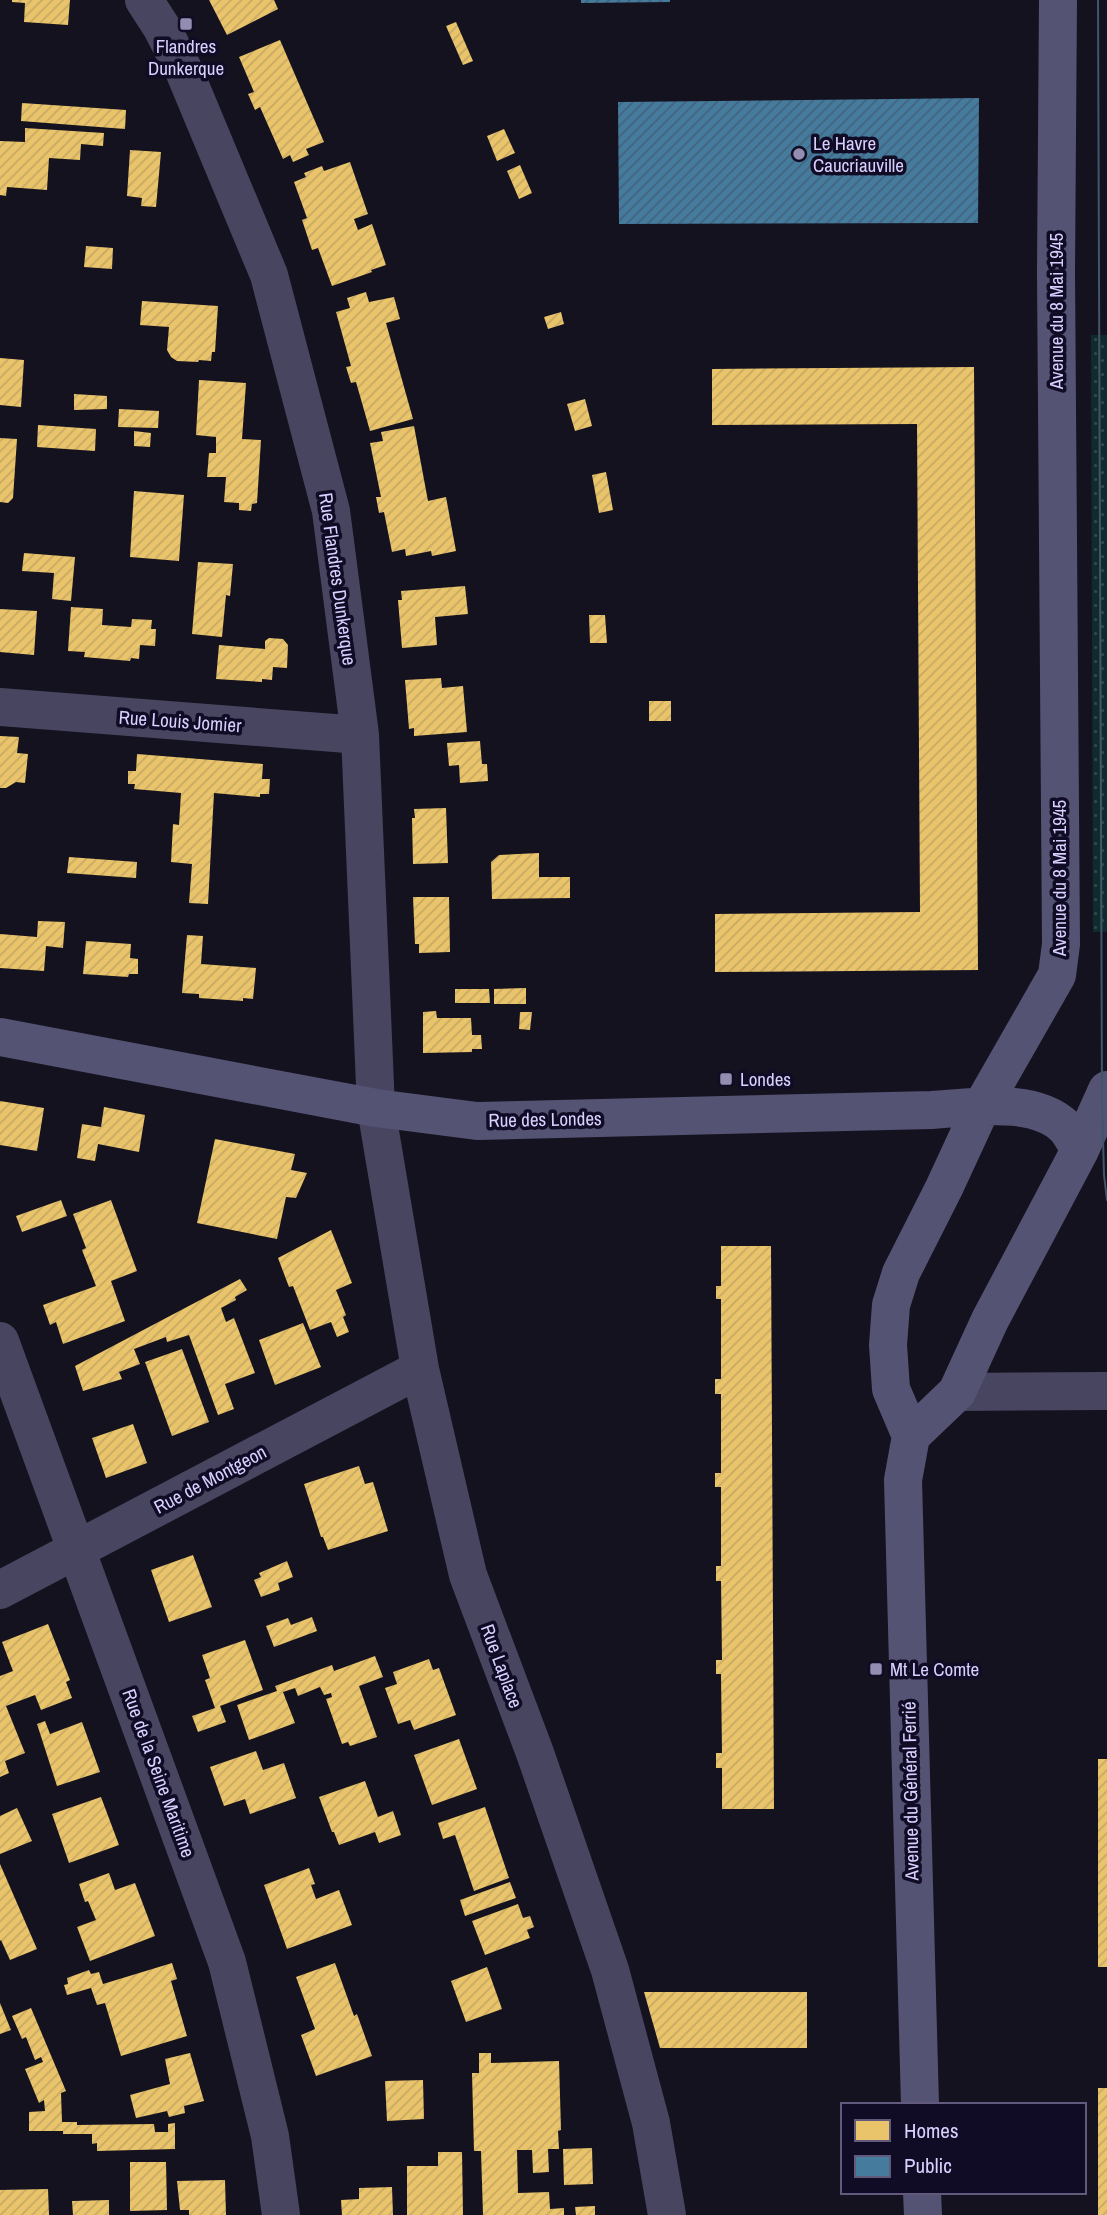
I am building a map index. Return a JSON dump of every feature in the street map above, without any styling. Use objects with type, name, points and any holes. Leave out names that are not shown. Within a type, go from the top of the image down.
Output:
[{"type":"street","name":"Rue Flandres Dunkerque","points":[[144,0],[184,71],[269,275],[331,511],[360,735],[376,1108]]},
{"type":"street","name":"Avenue du 8 Mai 1945","points":[[911,1436],[891,1389],[888,1345],[891,1305],[901,1273],[981,1108],[1057,975],[1061,944],[1056,285],[1058,0]]},
{"type":"street","name":"Rue Louis Jomier","points":[[0,707],[360,735]]},
{"type":"street","name":"Rue des Londes","points":[[0,1037],[376,1108],[477,1121],[1002,1106],[1037,1110],[1065,1127],[1080,1150]]},
{"type":"street","points":[[911,1436],[957,1392],[990,1320],[1080,1150],[1107,1090]]},
{"type":"street","name":"Rue Laplace","points":[[376,1108],[420,1369],[468,1576],[535,1753],[610,1970],[651,2123],[667,2215]]},
{"type":"street","name":"Rue de la Seine Maritime","points":[[0,1341],[227,1962],[271,2136],[281,2215]]},
{"type":"street","name":"Rue de Montgeon","points":[[0,1590],[420,1369]]},
{"type":"street","points":[[891,1389],[957,1392],[1107,1391]]},
{"type":"street","name":"Avenue du Général Ferrié","points":[[911,1436],[903,1480],[920,2103]]},
{"type":"street","points":[[922,2194],[923,2215]]},
{"type":"green space","points":[[1091,335],[1107,335],[1107,932],[1093,932]]},
{"type":"building: Homes","points":[[12,0],[70,0],[68,25],[24,22],[25,3]]},
{"type":"building: Homes","points":[[209,0],[274,0],[278,9],[227,35]]},
{"type":"building: Homes","points":[[456,22],[473,61],[463,65],[446,26]]},
{"type":"building: Homes","points":[[280,40],[324,142],[306,149],[309,155],[293,162],[290,155],[283,159],[260,107],[255,110],[248,94],[254,92],[239,57]]},
{"type":"building: Homes","points":[[22,103],[126,110],[125,129],[21,121]]},
{"type":"building: Homes","points":[[25,128],[104,133],[103,146],[81,144],[80,160],[49,158],[47,190],[7,187],[6,196],[0,195],[0,141],[25,142]]},
{"type":"building: Homes","points":[[504,129],[515,153],[497,161],[487,136]]},
{"type":"building: Homes","points":[[130,150],[161,152],[156,207],[141,206],[142,198],[127,196]]},
{"type":"building: Homes","points":[[350,162],[368,214],[354,219],[358,230],[372,224],[386,265],[332,286],[318,248],[312,250],[302,220],[307,218],[294,182],[306,177],[304,173],[322,166],[324,171]]},
{"type":"building: Homes","points":[[520,165],[532,193],[519,199],[507,171]]},
{"type":"building: Homes","points":[[86,246],[113,248],[112,269],[84,267]]},
{"type":"building: Homes","points":[[366,292],[369,302],[394,297],[400,319],[386,323],[413,419],[370,431],[356,382],[351,383],[346,367],[351,366],[336,312],[350,308],[347,298]]},
{"type":"building: Homes","points":[[142,301],[218,306],[215,352],[212,352],[211,361],[177,361],[171,357],[167,350],[169,327],[140,325]]},
{"type":"building: Homes","points":[[561,312],[564,324],[548,329],[544,317]]},
{"type":"building: Homes","points":[[0,358],[24,360],[21,407],[0,405]]},
{"type":"building: Homes","points":[[974,367],[978,970],[715,972],[715,914],[920,912],[917,424],[712,425],[712,369]]},
{"type":"building: Homes","points":[[199,380],[246,383],[242,439],[261,440],[257,503],[252,504],[251,511],[239,510],[239,503],[224,502],[226,477],[207,477],[209,453],[216,453],[216,437],[196,435]]},
{"type":"building: Homes","points":[[74,394],[107,396],[107,409],[74,410]]},
{"type":"building: Homes","points":[[585,399],[592,426],[575,431],[567,404]]},
{"type":"building: Homes","points":[[119,409],[159,411],[158,428],[118,427]]},
{"type":"building: Homes","points":[[38,425],[96,429],[95,451],[37,447]]},
{"type":"building: Homes","points":[[414,426],[428,501],[446,497],[456,551],[432,556],[431,551],[406,556],[405,549],[392,552],[384,512],[379,513],[376,497],[381,497],[370,443],[383,441],[381,432]]},
{"type":"building: Homes","points":[[134,431],[151,433],[150,447],[134,446]]},
{"type":"building: Homes","points":[[0,438],[17,439],[13,498],[8,503],[0,502]]},
{"type":"building: Homes","points":[[606,472],[613,510],[599,513],[592,475]]},
{"type":"building: Homes","points":[[134,491],[184,495],[179,561],[130,557]]},
{"type":"building: Homes","points":[[24,553],[75,557],[71,601],[52,599],[54,573],[22,571]]},
{"type":"building: Homes","points":[[198,562],[233,564],[230,596],[226,595],[222,637],[192,634]]},
{"type":"building: Homes","points":[[465,586],[468,614],[435,617],[437,645],[402,648],[398,600],[402,600],[401,591]]},
{"type":"building: Homes","points":[[71,607],[103,609],[102,625],[131,627],[132,619],[152,620],[151,629],[156,629],[155,646],[140,645],[139,659],[131,658],[130,661],[84,657],[85,652],[68,651]]},
{"type":"building: Homes","points":[[0,609],[37,611],[34,655],[0,652]]},
{"type":"building: Homes","points":[[589,615],[605,615],[607,643],[590,643]]},
{"type":"building: Homes","points":[[269,638],[283,639],[288,645],[287,668],[273,667],[272,680],[262,679],[262,682],[216,679],[219,645],[265,649],[265,641]]},
{"type":"building: Homes","points":[[441,678],[442,688],[463,686],[467,732],[414,736],[414,728],[409,729],[405,680]]},
{"type":"building: Homes","points":[[649,701],[671,701],[671,721],[649,721]]},
{"type":"building: Homes","points":[[0,736],[19,737],[17,753],[28,754],[25,783],[16,782],[6,788],[0,788]]},
{"type":"building: Homes","points":[[480,741],[482,764],[487,764],[488,781],[460,783],[459,765],[449,766],[447,743]]},
{"type":"building: Homes","points":[[137,754],[263,764],[262,779],[270,779],[269,794],[260,794],[260,797],[214,793],[208,904],[189,903],[192,864],[171,862],[173,824],[179,825],[181,793],[134,789],[135,784],[128,784],[128,771],[136,771]]},
{"type":"building: Homes","points":[[446,808],[448,863],[413,864],[414,809]]},
{"type":"building: Homes","points":[[539,853],[539,877],[570,877],[570,898],[492,899],[491,862],[499,855]]},
{"type":"building: Homes","points":[[69,857],[137,862],[136,878],[67,873]]},
{"type":"building: Homes","points":[[413,897],[449,897],[450,952],[419,953],[419,944],[415,944]]},
{"type":"building: Homes","points":[[38,921],[65,922],[63,948],[46,946],[44,971],[0,968],[0,934],[37,937]]},
{"type":"building: Homes","points":[[187,935],[203,936],[201,964],[256,968],[253,999],[243,998],[243,1001],[199,998],[199,994],[182,993]]},
{"type":"building: Homes","points":[[86,941],[131,944],[130,958],[138,959],[138,974],[129,974],[128,977],[83,974]]},
{"type":"building: Homes","points":[[526,988],[526,1004],[494,1004],[494,989]]},
{"type":"building: Homes","points":[[455,989],[489,989],[490,1003],[455,1003]]},
{"type":"building: Homes","points":[[436,1011],[437,1018],[471,1018],[472,1035],[481,1035],[482,1049],[472,1049],[472,1052],[423,1053],[423,1012]]},
{"type":"building: Homes","points":[[520,1012],[532,1012],[530,1030],[519,1029]]},
{"type":"building: Homes","points":[[0,1101],[44,1108],[37,1151],[0,1145]]},
{"type":"building: Homes","points":[[104,1107],[145,1115],[139,1152],[98,1144],[95,1161],[77,1158],[82,1124],[101,1127]]},
{"type":"building: Homes","points":[[215,1139],[295,1154],[291,1170],[307,1173],[296,1198],[286,1197],[277,1239],[197,1223]]},
{"type":"building: Homes","points":[[61,1200],[67,1216],[22,1232],[16,1216]]},
{"type":"building: Homes","points":[[111,1200],[137,1271],[111,1281],[125,1321],[63,1344],[56,1322],[50,1325],[43,1305],[96,1286],[82,1250],[86,1248],[73,1214]]},
{"type":"building: Homes","points":[[331,1230],[352,1283],[336,1290],[346,1315],[343,1317],[349,1332],[337,1337],[331,1322],[310,1330],[293,1286],[289,1287],[278,1258]]},
{"type":"building: Homes","points":[[721,1246],[771,1246],[774,1809],[722,1809],[722,1768],[716,1768],[716,1753],[722,1753],[721,1674],[716,1674],[716,1660],[722,1660],[721,1581],[716,1581],[716,1566],[721,1566],[721,1487],[715,1487],[715,1473],[721,1473],[721,1394],[715,1394],[715,1379],[721,1379],[721,1299],[716,1299],[716,1286],[721,1286]]},
{"type":"building: Homes","points":[[240,1279],[247,1290],[221,1308],[226,1322],[234,1318],[255,1373],[225,1384],[234,1409],[218,1415],[189,1335],[167,1342],[166,1337],[134,1349],[140,1364],[119,1372],[122,1379],[83,1391],[75,1366]]},
{"type":"building: Homes","points":[[303,1323],[321,1367],[275,1385],[259,1340]]},
{"type":"building: Homes","points":[[182,1349],[209,1422],[172,1436],[145,1362]]},
{"type":"building: Homes","points":[[133,1424],[147,1463],[106,1478],[92,1438]]},
{"type":"building: Homes","points":[[359,1466],[365,1484],[373,1482],[388,1531],[328,1550],[321,1537],[304,1484]]},
{"type":"building: Homes","points":[[193,1555],[212,1607],[169,1622],[151,1570]]},
{"type":"building: Homes","points":[[287,1561],[293,1577],[278,1583],[280,1590],[261,1597],[254,1580],[261,1577],[259,1573]]},
{"type":"building: Homes","points":[[312,1617],[317,1631],[274,1647],[266,1626],[288,1618],[291,1625]]},
{"type":"building: Homes","points":[[48,1624],[70,1680],[66,1682],[72,1698],[41,1710],[35,1695],[6,1706],[25,1753],[5,1761],[9,1773],[0,1777],[0,1676],[13,1671],[2,1642]]},
{"type":"building: Homes","points":[[245,1640],[263,1690],[220,1706],[226,1722],[198,1732],[192,1716],[215,1708],[205,1680],[210,1678],[202,1655]]},
{"type":"building: Homes","points":[[375,1656],[383,1677],[359,1686],[377,1737],[350,1746],[348,1742],[342,1744],[326,1699],[332,1697],[331,1693],[324,1695],[320,1687],[298,1696],[295,1688],[283,1692],[295,1723],[249,1740],[237,1705],[277,1691],[275,1686],[332,1665],[334,1671]]},
{"type":"building: Homes","points":[[429,1659],[433,1670],[439,1668],[456,1715],[414,1730],[410,1720],[398,1724],[385,1688],[397,1684],[393,1672]]},
{"type":"building: Homes","points":[[45,1721],[50,1734],[82,1722],[100,1772],[57,1786],[37,1724]]},
{"type":"building: Homes","points":[[459,1739],[477,1789],[432,1805],[414,1755]]},
{"type":"building: Homes","points":[[256,1751],[263,1770],[284,1763],[296,1798],[250,1814],[245,1799],[224,1806],[210,1767]]},
{"type":"building: Homes","points":[[1098,1759],[1107,1759],[1107,1967],[1098,1967]]},
{"type":"building: Homes","points":[[365,1781],[378,1817],[393,1811],[401,1835],[379,1843],[375,1832],[339,1845],[319,1797]]},
{"type":"building: Homes","points":[[101,1797],[119,1845],[69,1863],[52,1814]]},
{"type":"building: Homes","points":[[485,1807],[509,1878],[474,1891],[455,1835],[443,1839],[438,1823]]},
{"type":"building: Homes","points":[[17,1808],[32,1841],[0,1854],[0,1816]]},
{"type":"building: Homes","points":[[0,1864],[37,1949],[10,1960],[0,1941]]},
{"type":"building: Homes","points":[[309,1868],[315,1884],[311,1885],[316,1899],[339,1890],[352,1925],[287,1949],[264,1885]]},
{"type":"building: Homes","points":[[109,1873],[115,1890],[135,1883],[155,1936],[90,1961],[77,1927],[96,1920],[88,1901],[85,1902],[79,1884]]},
{"type":"building: Homes","points":[[510,1882],[516,1898],[465,1916],[460,1900]]},
{"type":"building: Homes","points":[[518,1904],[523,1918],[530,1916],[534,1927],[527,1930],[530,1938],[485,1955],[472,1921]]},
{"type":"building: Homes","points":[[172,1963],[177,1979],[171,1981],[187,2036],[121,2056],[105,2003],[97,2005],[91,1988],[67,1995],[64,1985],[68,1984],[67,1978],[89,1970],[91,1974],[99,1972],[103,1984]]},
{"type":"building: Homes","points":[[335,1963],[372,2056],[316,2076],[301,2035],[315,2029],[296,1977]]},
{"type":"building: Homes","points":[[487,1967],[502,2009],[466,2022],[451,1981]]},
{"type":"building: Homes","points":[[644,1992],[807,1992],[807,2048],[660,2048]]},
{"type":"building: Homes","points":[[0,2003],[11,2030],[0,2034]]},
{"type":"building: Homes","points":[[31,2008],[66,2091],[61,2093],[62,2122],[77,2122],[77,2125],[154,2124],[155,2132],[168,2132],[168,2124],[175,2123],[175,2149],[97,2151],[97,2143],[92,2144],[92,2134],[29,2131],[29,2112],[45,2111],[44,2100],[39,2103],[25,2069],[43,2062],[41,2057],[35,2060],[26,2037],[22,2039],[12,2016]]},
{"type":"building: Homes","points":[[190,2053],[204,2101],[184,2106],[185,2113],[169,2117],[167,2111],[136,2118],[130,2095],[170,2084],[165,2059]]},
{"type":"building: Homes","points":[[479,2053],[491,2053],[491,2063],[559,2061],[559,2149],[548,2149],[549,2172],[533,2173],[532,2150],[517,2150],[518,2193],[549,2192],[550,2209],[564,2208],[564,2215],[483,2215],[481,2151],[474,2151],[472,2073],[479,2073]]},
{"type":"building: Homes","points":[[423,2080],[424,2119],[387,2121],[385,2081]]},
{"type":"building: Homes","points":[[1098,2088],[1107,2088],[1107,2215],[1098,2215]]},
{"type":"building: Homes","points":[[592,2148],[593,2184],[564,2185],[563,2149]]},
{"type":"building: Homes","points":[[438,2152],[462,2152],[463,2215],[407,2215],[407,2166],[438,2166]]},
{"type":"building: Homes","points":[[130,2162],[166,2162],[167,2210],[130,2211]]},
{"type":"building: Homes","points":[[225,2180],[226,2215],[189,2215],[189,2210],[180,2210],[177,2181]]},
{"type":"building: Homes","points":[[392,2187],[393,2215],[342,2215],[341,2200],[359,2199],[359,2188]]},
{"type":"building: Homes","points":[[48,2189],[49,2215],[0,2215],[0,2190]]},
{"type":"building: Homes","points":[[109,2200],[109,2215],[73,2215],[72,2201]]},
{"type":"building: Homes","points":[[595,2206],[595,2215],[576,2215],[575,2207]]},
{"type":"building: Public","points":[[581,0],[670,0],[670,2],[581,3]]},
{"type":"building: Public","name":"Le Havre Caucriauville","points":[[979,98],[978,223],[619,224],[618,102]]},
{"type":"tram line","points":[[1098,0],[1102,1100],[1107,1200]]},
{"type":"place","name":"Flandres Dunkerque","points":[[186,24]]},
{"type":"place","name":"Le Havre Caucriauville","points":[[799,154]]},
{"type":"place","name":"Londes","points":[[726,1079]]},
{"type":"place","name":"Mt Le Comte","points":[[876,1669]]}]
